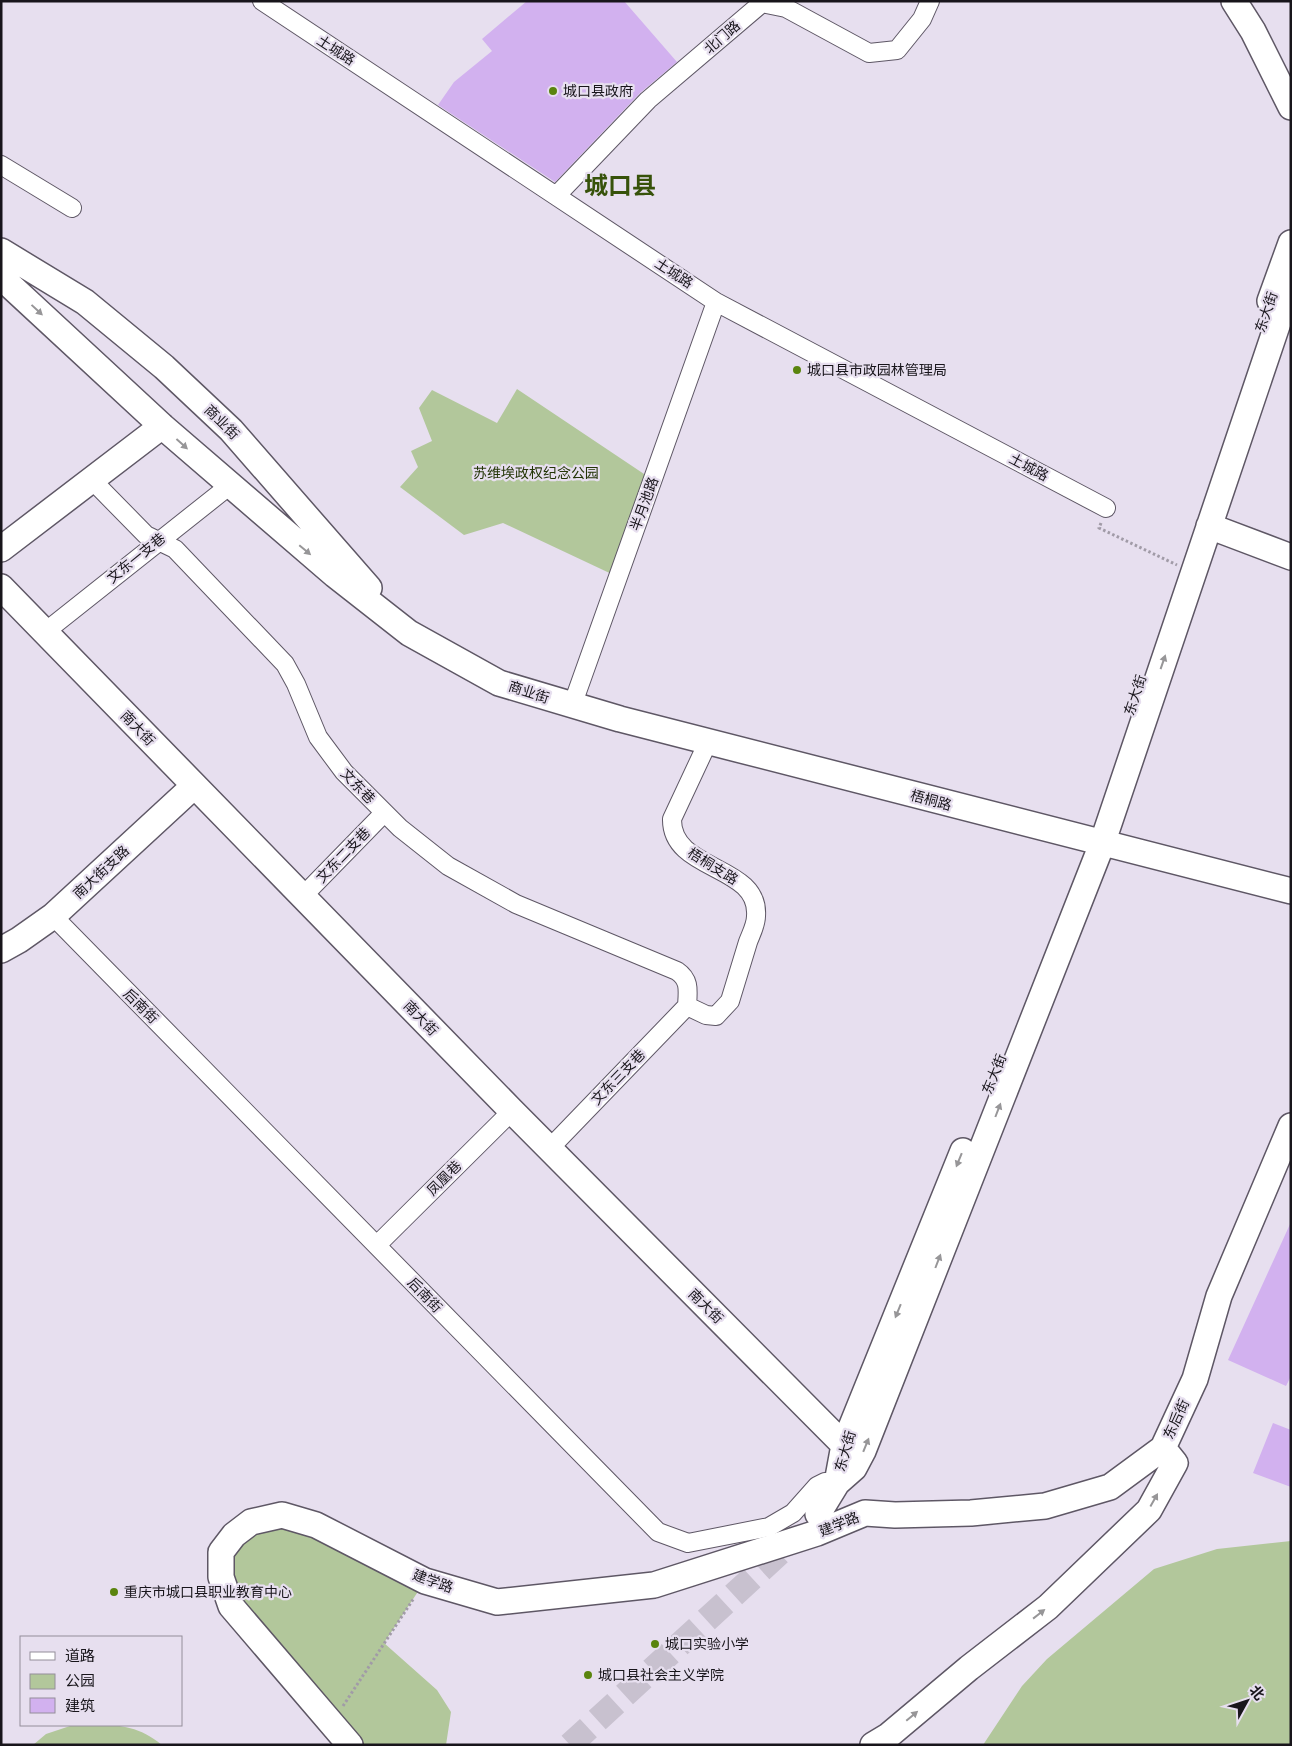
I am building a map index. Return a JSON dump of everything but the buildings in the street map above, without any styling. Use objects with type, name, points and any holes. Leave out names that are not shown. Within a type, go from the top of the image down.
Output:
[{"type":"street","name":"土城路","points":[[262,1],[716,302],[1106,508]]},
{"type":"street","name":"北门路","points":[[556,196],[648,100],[762,3],[786,8],[869,53],[897,50],[922,19],[930,1]]},
{"type":"street","points":[[1234,1],[1253,30],[1291,107]]},
{"type":"street","points":[[1249,1],[1262,21],[1291,77]]},
{"type":"street","points":[[1,165],[72,208]]},
{"type":"street","name":"东大街","points":[[837,1483],[844,1446],[1095,842],[1177,566],[1291,243]]},
{"type":"street","name":"商业街","points":[[1,251],[85,302],[164,367],[231,430],[409,633]]},
{"type":"street","name":"商业街","points":[[1,277],[229,486],[335,575],[409,633],[499,683],[572,706]]},
{"type":"street","name":"东大街","points":[[837,1483],[854,1468],[864,1451],[1095,842],[1209,526],[1291,284]]},
{"type":"street","name":"半月池路","points":[[572,706],[716,302]]},
{"type":"street","points":[[1,550],[162,426]]},
{"type":"street","name":"文东巷","points":[[92,480],[146,535],[156,542],[175,549],[285,664],[296,684],[318,737],[344,772],[400,828],[448,866],[516,904],[677,971],[685,977],[689,988],[687,1006]]},
{"type":"street","name":"文东一支巷","points":[[45,632],[156,542],[229,486]]},
{"type":"street","points":[[1209,526],[1291,557]]},
{"type":"street","name":"南大街","points":[[1,588],[512,1111],[844,1446]]},
{"type":"street","name":"梧桐路","points":[[572,706],[1291,891]]},
{"type":"street","name":"梧桐支路","points":[[687,1006],[706,1015],[716,1016],[724,1009],[730,1001],[756,917],[755,898],[747,888],[690,853],[678,843],[672,830],[672,819],[708,742]]},
{"type":"street","name":"南大街支路","points":[[1,950],[53,916],[194,786]]},
{"type":"street","name":"文东二支巷","points":[[302,897],[384,813]]},
{"type":"street","name":"后南街","points":[[53,916],[658,1532],[688,1543],[769,1527],[793,1513],[817,1486],[825,1482],[837,1483]]},
{"type":"street","name":"文东三支巷","points":[[550,1148],[687,1006]]},
{"type":"street","name":"凤凰巷","points":[[377,1245],[512,1111]]},
{"type":"street","name":"东后街","points":[[895,1515],[971,1513],[1045,1506],[1110,1487],[1163,1448],[1195,1379],[1219,1296],[1291,1126]]},
{"type":"street","points":[[873,1745],[888,1736],[1048,1607],[1149,1510],[1175,1463],[1163,1448]]},
{"type":"street","points":[[818,1514],[837,1483]]},
{"type":"street","name":"建学路","points":[[350,1745],[231,1606],[221,1578],[221,1552],[234,1535],[251,1522],[282,1515],[316,1525],[425,1581],[497,1602],[654,1585],[817,1533],[865,1513],[895,1515]]},
{"type":"path","points":[[1106,508],[1099,528],[1177,566]]},
{"type":"path","points":[[332,1723],[425,1581]]},
{"type":"green space","name":"苏维埃政权纪念公园","points":[[517,389],[653,480],[618,577],[503,523],[464,535],[400,487],[418,467],[411,451],[432,441],[419,408],[432,390],[497,423]]},
{"type":"green space","points":[[282,1515],[425,1581],[384,1643],[437,1690],[451,1712],[446,1745],[350,1745],[231,1606],[234,1535]]},
{"type":"green space","points":[[1291,1541],[1291,1745],[983,1745],[1022,1686],[1047,1659],[1154,1569],[1217,1549]]},
{"type":"green space","points":[[70,1726],[120,1726],[141,1732],[162,1745],[33,1745],[46,1734]]},
{"type":"tunnel","points":[[570,1745],[798,1536]]},
{"type":"place","name":"城口县政府","points":[[553,91]]},
{"type":"place","name":"城口县市政园林管理局","points":[[797,370]]},
{"type":"place","name":"重庆市城口县职业教育中心","points":[[114,1592]]},
{"type":"place","name":"城口实验小学","points":[[655,1644]]},
{"type":"place","name":"城口县社会主义学院","points":[[588,1675]]},
{"type":"district","name":"城口县","points":[[620,186]]}]
